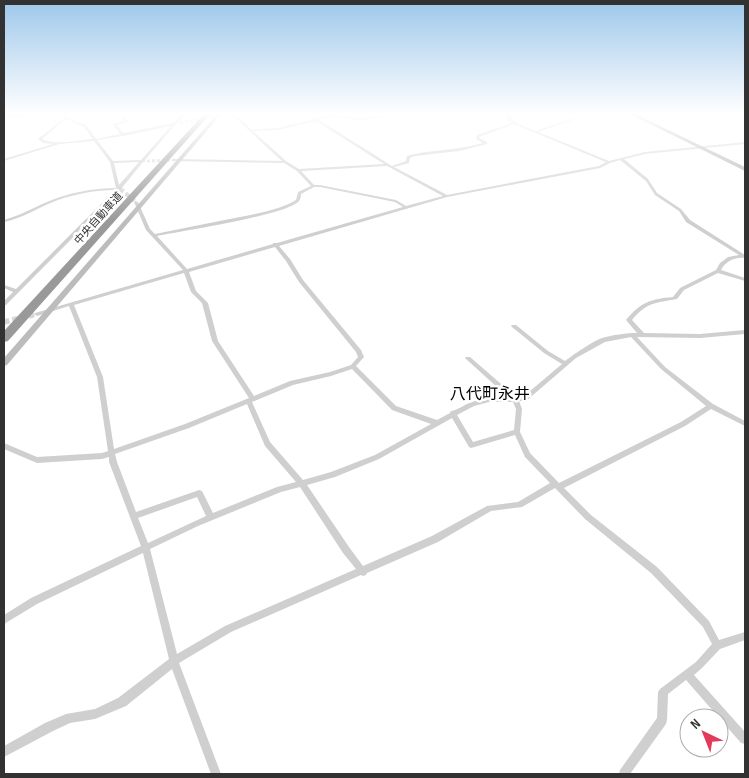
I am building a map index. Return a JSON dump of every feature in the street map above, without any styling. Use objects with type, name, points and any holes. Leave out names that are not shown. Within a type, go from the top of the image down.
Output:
[{"type":"highway","name":"中央自動車道","points":[[4,325],[167,149]]},
{"type":"highway","name":"中央自動車道","points":[[4,338],[181,149]]},
{"type":"main road","points":[[708,149],[745,169]]},
{"type":"street","points":[[5,159],[38,149]]},
{"type":"street","points":[[102,149],[112,162],[119,189]]},
{"type":"street","points":[[4,304],[119,189],[154,149]]},
{"type":"street","points":[[4,363],[185,149]]},
{"type":"street","points":[[272,149],[284,162],[298,170],[313,186],[396,201],[405,206]]},
{"type":"street","points":[[363,149],[388,165]]},
{"type":"street","points":[[394,166],[408,162],[408,158],[413,156],[432,151],[459,149]]},
{"type":"street","points":[[580,149],[609,162]]},
{"type":"street","points":[[37,314],[405,206],[446,196],[600,168],[609,162],[645,153],[690,149]]},
{"type":"street","points":[[177,159],[284,162]]},
{"type":"street","points":[[622,160],[647,180],[656,194],[680,210],[688,220],[744,256]]},
{"type":"street","points":[[112,162],[145,161]]},
{"type":"street","points":[[298,170],[394,166],[446,196]]},
{"type":"street","points":[[154,235],[262,214],[292,205],[298,201],[300,193],[313,186]]},
{"type":"street","points":[[4,221],[24,216],[50,202],[63,198],[119,189]]},
{"type":"street","points":[[138,204],[148,229],[186,271],[194,292],[205,304],[215,341],[250,399],[267,444],[302,484],[363,572]]},
{"type":"street","points":[[4,446],[37,460],[84,458],[112,452],[186,426],[292,383],[332,374],[353,366],[361,357],[358,350],[335,319],[305,286],[275,244]]},
{"type":"street","points":[[642,335],[629,320],[645,302],[675,298],[682,289],[718,271],[722,264],[730,258],[744,256]]},
{"type":"street","points":[[718,271],[745,280]]},
{"type":"street","points":[[4,286],[16,291]]},
{"type":"street","points":[[71,305],[100,377],[112,452],[146,549],[174,661],[216,774]]},
{"type":"street","points":[[514,326],[546,352],[566,364]]},
{"type":"street","points":[[4,620],[34,601],[211,518],[280,489],[302,484],[377,457],[472,404],[489,400],[524,399],[566,364],[603,340],[632,335],[700,336],[745,332]]},
{"type":"street","points":[[632,335],[663,368],[711,406],[745,424]]},
{"type":"street","points":[[468,358],[516,400],[519,409],[517,432],[527,455],[588,517],[654,570],[706,624],[718,644]]},
{"type":"street","points":[[353,366],[394,408],[437,423]]},
{"type":"street","points":[[4,752],[49,727],[70,718],[95,714],[122,702],[174,661],[228,629],[261,613],[363,572],[435,539],[490,508],[519,506],[556,485],[683,424],[711,406]]},
{"type":"street","points":[[454,413],[471,445],[517,432]]},
{"type":"street","points":[[134,516],[199,493],[211,518]]},
{"type":"street","points":[[624,774],[662,720],[663,692],[687,674],[718,644],[745,636]]},
{"type":"street","points":[[687,674],[745,738]]},
{"type":"tunnel","points":[[147,161],[174,160]]},
{"type":"tunnel","points":[[120,189],[136,202]]},
{"type":"tunnel","points":[[4,322],[37,314]]},
{"type":"district","name":"八代町永井","points":[[490,393]]}]
